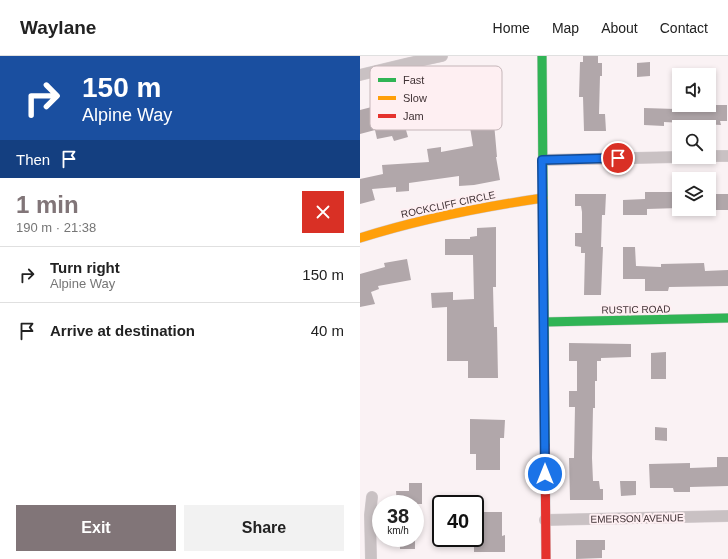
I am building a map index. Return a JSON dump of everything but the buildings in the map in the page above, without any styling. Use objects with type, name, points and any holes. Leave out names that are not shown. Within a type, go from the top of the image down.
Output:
[{"type":"street","points":[[381,66],[393,61],[442,56]]},
{"type":"street","points":[[542,56],[546,559]]},
{"type":"street","points":[[360,75],[370,71]]},
{"type":"street","points":[[716,156],[728,156]]},
{"type":"street","points":[[542,160],[672,157]]},
{"type":"street","name":"ROCKCLIFF CIRCLE","points":[[360,238],[414,221],[495,204],[543,198]]},
{"type":"street","name":"RUSTIC ROAD","points":[[544,322],[728,318]]},
{"type":"street","points":[[371,559],[370,516],[372,497]]},
{"type":"street","name":"EMERSON AVENUE","points":[[546,520],[728,516]]},
{"type":"traffic: fast","points":[[542,56],[545,445]]},
{"type":"traffic: fast","points":[[544,322],[728,318]]},
{"type":"traffic: slow","points":[[360,238],[451,214],[543,198]]},
{"type":"traffic: jam","points":[[545,445],[546,559]]},
{"type":"route","points":[[545,474],[542,160],[618,158]]}]
